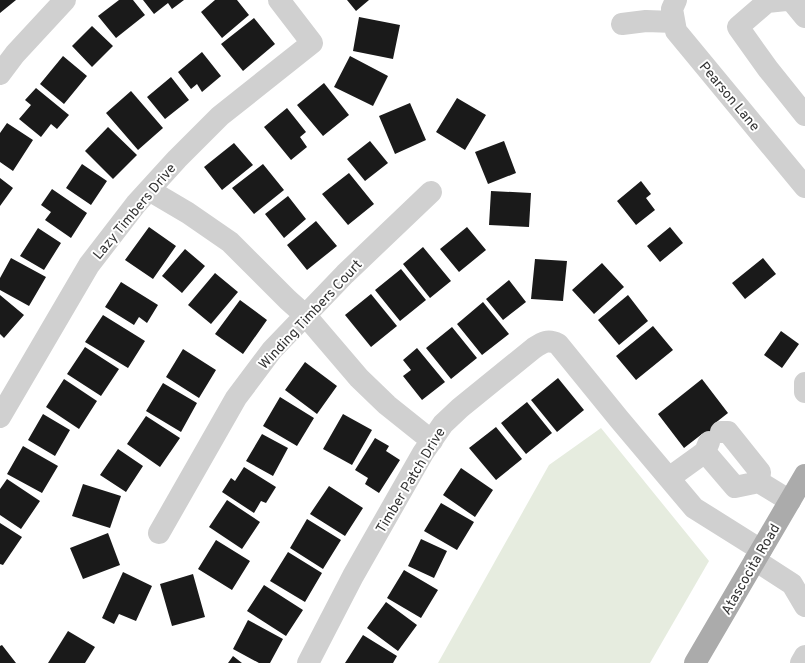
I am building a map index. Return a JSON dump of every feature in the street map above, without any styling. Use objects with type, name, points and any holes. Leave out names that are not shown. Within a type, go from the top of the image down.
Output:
[{"type":"main road","name":"Atascocita Road","points":[[695,663],[805,476]]},
{"type":"street","points":[[0,74],[15,54],[65,0]]},
{"type":"street","name":"Lazy Timbers Drive","points":[[0,417],[89,265],[127,215],[177,159],[220,116],[312,42],[279,0]]},
{"type":"street","name":"Pearson Lane","points":[[676,0],[672,9],[676,31],[805,187]]},
{"type":"street","points":[[786,0],[767,2],[738,26],[768,68],[805,115]]},
{"type":"street","points":[[791,0],[805,17]]},
{"type":"street","points":[[622,24],[646,21],[674,22]]},
{"type":"street","points":[[149,190],[188,213],[230,242],[306,316],[359,378],[387,405],[432,441]]},
{"type":"street","name":"Winding Timbers Court","points":[[159,533],[236,398],[272,350],[345,274],[431,192]]},
{"type":"street","name":"Timber Patch Drive","points":[[308,663],[353,576],[420,459],[443,424],[460,408],[534,348],[544,342],[551,341],[558,344],[694,508],[758,555],[792,584],[805,606]]},
{"type":"street","points":[[805,383],[805,392]]},
{"type":"street","points":[[669,478],[712,442],[728,432],[760,472],[759,482]]},
{"type":"street","points":[[712,442],[735,487],[759,482],[790,501]]},
{"type":"street","points":[[801,663],[805,656]]},
{"type":"shaded area","points":[[601,428],[709,561],[650,663],[438,663],[549,465]]},
{"type":"building","points":[[0,0],[16,0],[0,13]]},
{"type":"building","points":[[119,0],[133,0],[145,15],[116,38],[98,16]]},
{"type":"building","points":[[143,0],[184,0],[172,9],[168,3],[154,14]]},
{"type":"building","points":[[215,0],[237,0],[249,15],[222,38],[201,12]]},
{"type":"building","points":[[347,0],[369,0],[356,11]]},
{"type":"building","points":[[359,17],[400,25],[393,59],[353,51]]},
{"type":"building","points":[[254,18],[275,44],[243,71],[221,44]]},
{"type":"building","points":[[92,26],[113,46],[92,67],[72,46]]},
{"type":"building","points":[[202,52],[221,76],[202,92],[197,84],[191,89],[178,72]]},
{"type":"building","points":[[63,56],[87,76],[64,104],[40,84]]},
{"type":"building","points":[[350,56],[388,76],[373,106],[334,87]]},
{"type":"building","points":[[171,77],[189,100],[165,119],[147,97]]},
{"type":"building","points":[[324,83],[349,115],[323,136],[297,105]]},
{"type":"building","points":[[36,88],[69,115],[57,129],[51,124],[41,137],[19,119],[31,105],[25,100]]},
{"type":"building","points":[[131,91],[163,128],[138,150],[106,113]]},
{"type":"building","points":[[457,98],[486,115],[465,150],[436,132]]},
{"type":"building","points":[[410,103],[426,140],[395,154],[379,116]]},
{"type":"building","points":[[287,108],[306,132],[300,137],[307,147],[291,160],[264,127]]},
{"type":"building","points":[[7,123],[33,140],[13,171],[0,162],[0,133]]},
{"type":"building","points":[[108,127],[137,155],[113,179],[85,151]]},
{"type":"building","points":[[370,141],[388,163],[365,181],[347,159]]},
{"type":"building","points":[[504,141],[516,173],[488,184],[475,152]]},
{"type":"building","points":[[234,143],[253,165],[222,190],[204,167]]},
{"type":"building","points":[[82,164],[107,181],[91,205],[66,188]]},
{"type":"building","points":[[263,164],[284,190],[254,214],[232,188]]},
{"type":"building","points":[[349,173],[374,204],[348,225],[322,194]]},
{"type":"building","points":[[0,178],[13,188],[0,206]]},
{"type":"building","points":[[641,181],[651,194],[646,198],[655,210],[636,225],[617,201]]},
{"type":"building","points":[[52,189],[87,213],[71,238],[45,220],[51,212],[41,205]]},
{"type":"building","points":[[491,191],[531,193],[529,227],[489,225]]},
{"type":"building","points":[[288,196],[306,219],[284,238],[265,214]]},
{"type":"building","points":[[316,221],[337,246],[307,270],[287,245]]},
{"type":"building","points":[[149,227],[176,246],[153,279],[125,260]]},
{"type":"building","points":[[467,227],[486,250],[459,272],[440,249]]},
{"type":"building","points":[[670,227],[683,243],[660,262],[647,246]]},
{"type":"building","points":[[38,228],[61,243],[44,270],[20,256]]},
{"type":"building","points":[[423,247],[451,281],[430,298],[403,264]]},
{"type":"building","points":[[185,249],[205,266],[182,293],[162,276]]},
{"type":"building","points":[[11,258],[46,277],[29,306],[0,290],[0,278]]},
{"type":"building","points":[[763,258],[776,274],[745,299],[732,283]]},
{"type":"building","points":[[535,259],[567,261],[563,301],[531,299]]},
{"type":"building","points":[[602,263],[624,287],[594,314],[572,290]]},
{"type":"building","points":[[401,269],[426,300],[400,321],[375,290]]},
{"type":"building","points":[[215,273],[238,292],[211,324],[188,305]]},
{"type":"building","points":[[509,280],[526,302],[503,320],[486,299]]},
{"type":"building","points":[[121,282],[158,305],[147,323],[139,317],[134,325],[105,307]]},
{"type":"building","points":[[371,294],[397,326],[371,347],[345,315]]},
{"type":"building","points":[[0,295],[24,315],[4,338],[0,334]]},
{"type":"building","points":[[628,295],[648,321],[619,345],[598,320]]},
{"type":"building","points":[[240,300],[267,320],[243,354],[215,334]]},
{"type":"building","points":[[483,302],[509,334],[482,355],[457,324]]},
{"type":"building","points":[[103,315],[145,341],[128,368],[85,342]]},
{"type":"building","points":[[653,326],[673,350],[636,380],[616,356]]},
{"type":"building","points":[[452,327],[477,358],[451,379],[426,348]]},
{"type":"building","points":[[781,331],[799,344],[782,368],[764,355]]},
{"type":"building","points":[[85,347],[119,369],[101,396],[67,374]]},
{"type":"building","points":[[417,348],[445,382],[422,400],[403,376],[411,370],[403,360]]},
{"type":"building","points":[[183,349],[216,370],[199,398],[166,377]]},
{"type":"building","points":[[305,362],[337,386],[317,414],[285,390]]},
{"type":"building","points":[[558,378],[584,410],[557,432],[531,400]]},
{"type":"building","points":[[64,379],[97,401],[79,429],[46,407]]},
{"type":"building","points":[[702,379],[728,413],[714,424],[723,435],[702,434],[684,448],[658,414]]},
{"type":"building","points":[[163,383],[197,403],[181,432],[146,411]]},
{"type":"building","points":[[280,397],[314,418],[297,446],[263,426]]},
{"type":"building","points":[[527,402],[552,433],[526,454],[501,423]]},
{"type":"building","points":[[43,414],[70,430],[55,456],[28,440]]},
{"type":"building","points":[[343,414],[372,430],[352,465],[323,449]]},
{"type":"building","points":[[146,416],[180,438],[160,467],[127,444]]},
{"type":"building","points":[[496,427],[522,459],[496,480],[469,448]]},
{"type":"building","points":[[262,434],[288,448],[273,476],[246,461]]},
{"type":"building","points":[[375,438],[389,446],[386,451],[400,460],[379,493],[365,484],[368,478],[355,470]]},
{"type":"building","points":[[23,446],[58,466],[42,493],[7,474]]},
{"type":"building","points":[[118,449],[143,466],[126,492],[100,475]]},
{"type":"building","points":[[244,467],[276,487],[266,503],[261,501],[254,513],[222,492],[231,478],[235,481]]},
{"type":"building","points":[[461,468],[493,490],[475,517],[443,495]]},
{"type":"building","points":[[7,479],[40,501],[21,529],[0,515],[0,489]]},
{"type":"building","points":[[83,484],[121,496],[110,528],[72,516]]},
{"type":"building","points":[[329,486],[363,508],[345,536],[310,514]]},
{"type":"building","points":[[227,500],[260,522],[242,549],[209,527]]},
{"type":"building","points":[[441,503],[474,522],[457,550],[424,531]]},
{"type":"building","points":[[307,519],[341,540],[323,569],[290,548]]},
{"type":"building","points":[[0,523],[22,537],[3,565],[0,564]]},
{"type":"building","points":[[108,533],[120,565],[83,579],[70,548]]},
{"type":"building","points":[[421,539],[447,551],[434,578],[408,566]]},
{"type":"building","points":[[216,540],[250,561],[232,590],[198,569]]},
{"type":"building","points":[[288,552],[322,573],[305,602],[270,581]]},
{"type":"building","points":[[404,570],[438,590],[421,618],[387,598]]},
{"type":"building","points":[[123,572],[152,586],[136,621],[119,614],[114,624],[102,618]]},
{"type":"building","points":[[193,574],[205,617],[172,626],[160,584]]},
{"type":"building","points":[[264,585],[303,610],[286,636],[247,611]]},
{"type":"building","points":[[386,602],[417,625],[398,651],[367,628]]},
{"type":"building","points":[[248,620],[283,639],[270,663],[259,663],[233,649]]},
{"type":"building","points":[[68,631],[95,647],[85,663],[48,663]]},
{"type":"building","points":[[363,635],[397,656],[393,663],[345,663]]},
{"type":"building","points":[[2,645],[16,663],[0,663],[0,646]]},
{"type":"building","points":[[233,656],[242,663],[228,663]]}]
